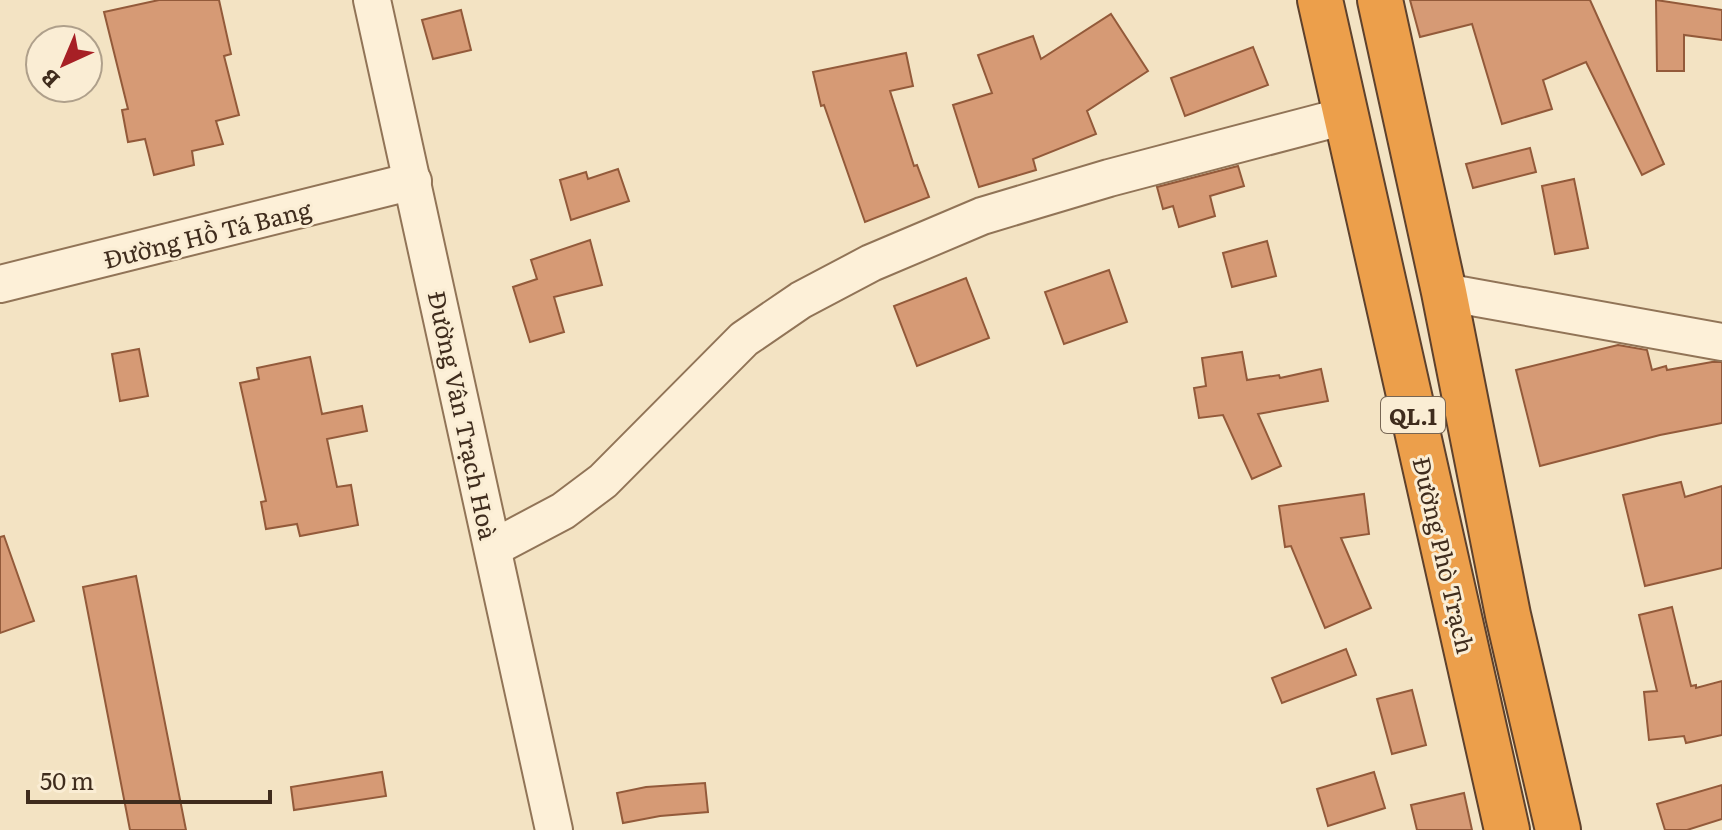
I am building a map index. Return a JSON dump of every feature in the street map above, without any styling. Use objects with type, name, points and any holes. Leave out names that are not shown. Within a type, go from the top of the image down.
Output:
[{"type":"highway","name":"Đường Phò Trạch","points":[[1320,0],[1507,830]]},
{"type":"highway","name":"Đường Phò Trạch","points":[[1380,0],[1444,292],[1508,615],[1558,830]]},
{"type":"highway","points":[[1461,624],[1508,615]]},
{"type":"street","name":"Đường Vân Trạch Hoà","points":[[372,0],[554,830]]},
{"type":"street","points":[[493,548],[563,511],[603,481],[744,339],[801,300],[871,263],[982,216],[1109,178],[1345,116]]},
{"type":"street","name":"Đường Hồ Tá Bang","points":[[0,284],[413,181]]},
{"type":"street","points":[[1444,292],[1722,342]]},
{"type":"building","points":[[159,0],[219,0],[231,54],[224,56],[239,115],[216,121],[223,144],[192,151],[194,165],[154,175],[145,139],[128,142],[122,110],[128,109],[104,12]]},
{"type":"building","points":[[1410,0],[1590,0],[1664,164],[1642,175],[1586,62],[1543,80],[1552,109],[1502,124],[1472,24],[1420,37]]},
{"type":"building","points":[[1656,0],[1722,10],[1722,40],[1684,35],[1684,71],[1657,71]]},
{"type":"building","points":[[461,10],[471,50],[433,59],[422,20]]},
{"type":"building","points":[[1111,14],[1148,71],[1087,111],[1096,134],[1033,159],[1036,170],[979,187],[953,105],[992,93],[978,55],[1033,36],[1041,59]]},
{"type":"building","points":[[1253,47],[1268,85],[1185,116],[1171,78]]},
{"type":"building","points":[[906,53],[913,86],[890,91],[914,166],[917,165],[929,197],[865,222],[824,105],[821,106],[813,72]]},
{"type":"building","points":[[1530,148],[1536,172],[1473,188],[1466,164]]},
{"type":"building","points":[[1238,166],[1244,186],[1210,196],[1215,216],[1179,227],[1173,206],[1163,209],[1157,187]]},
{"type":"building","points":[[618,169],[629,201],[571,220],[560,180],[586,172],[588,179]]},
{"type":"building","points":[[1574,179],[1588,248],[1555,254],[1542,186]]},
{"type":"building","points":[[590,240],[602,285],[554,297],[564,332],[530,342],[513,287],[537,279],[531,260]]},
{"type":"building","points":[[1267,241],[1276,276],[1232,287],[1223,253]]},
{"type":"building","points":[[1109,270],[1127,322],[1064,344],[1045,292]]},
{"type":"building","points":[[966,278],[989,338],[917,366],[894,306]]},
{"type":"building","points":[[1618,345],[1647,350],[1652,370],[1722,362],[1722,423],[1660,435],[1540,466],[1516,370]]},
{"type":"building","points":[[139,349],[148,396],[120,401],[112,354]]},
{"type":"building","points":[[1242,352],[1247,380],[1279,375],[1280,378],[1321,369],[1328,401],[1258,414],[1281,466],[1252,479],[1223,415],[1199,418],[1194,388],[1206,386],[1202,358]]},
{"type":"building","points":[[310,357],[322,414],[362,406],[367,431],[327,439],[337,487],[351,485],[358,525],[300,536],[297,524],[266,529],[261,502],[266,501],[240,383],[259,379],[257,368]]},
{"type":"building","points":[[1681,482],[1685,497],[1722,486],[1722,568],[1645,586],[1623,495]]},
{"type":"building","points":[[1364,494],[1369,534],[1341,538],[1371,608],[1325,628],[1291,546],[1285,547],[1279,506]]},
{"type":"building","points":[[4,536],[34,621],[0,633],[0,537]]},
{"type":"building","points":[[136,576],[186,830],[130,830],[83,587]]},
{"type":"building","points":[[1672,607],[1691,686],[1696,685],[1696,688],[1722,681],[1722,735],[1686,743],[1684,736],[1649,740],[1644,692],[1657,691],[1639,615]]},
{"type":"building","points":[[1346,649],[1356,675],[1282,703],[1272,678]]},
{"type":"building","points":[[1412,690],[1426,745],[1392,754],[1377,699]]},
{"type":"building","points":[[382,772],[386,796],[294,810],[291,787]]},
{"type":"building","points":[[1374,772],[1385,808],[1328,826],[1317,789]]},
{"type":"building","points":[[705,783],[708,812],[623,823],[617,793],[646,787]]},
{"type":"building","points":[[1722,785],[1722,819],[1687,830],[1665,830],[1657,804]]},
{"type":"building","points":[[1464,793],[1472,830],[1417,830],[1411,805]]}]
